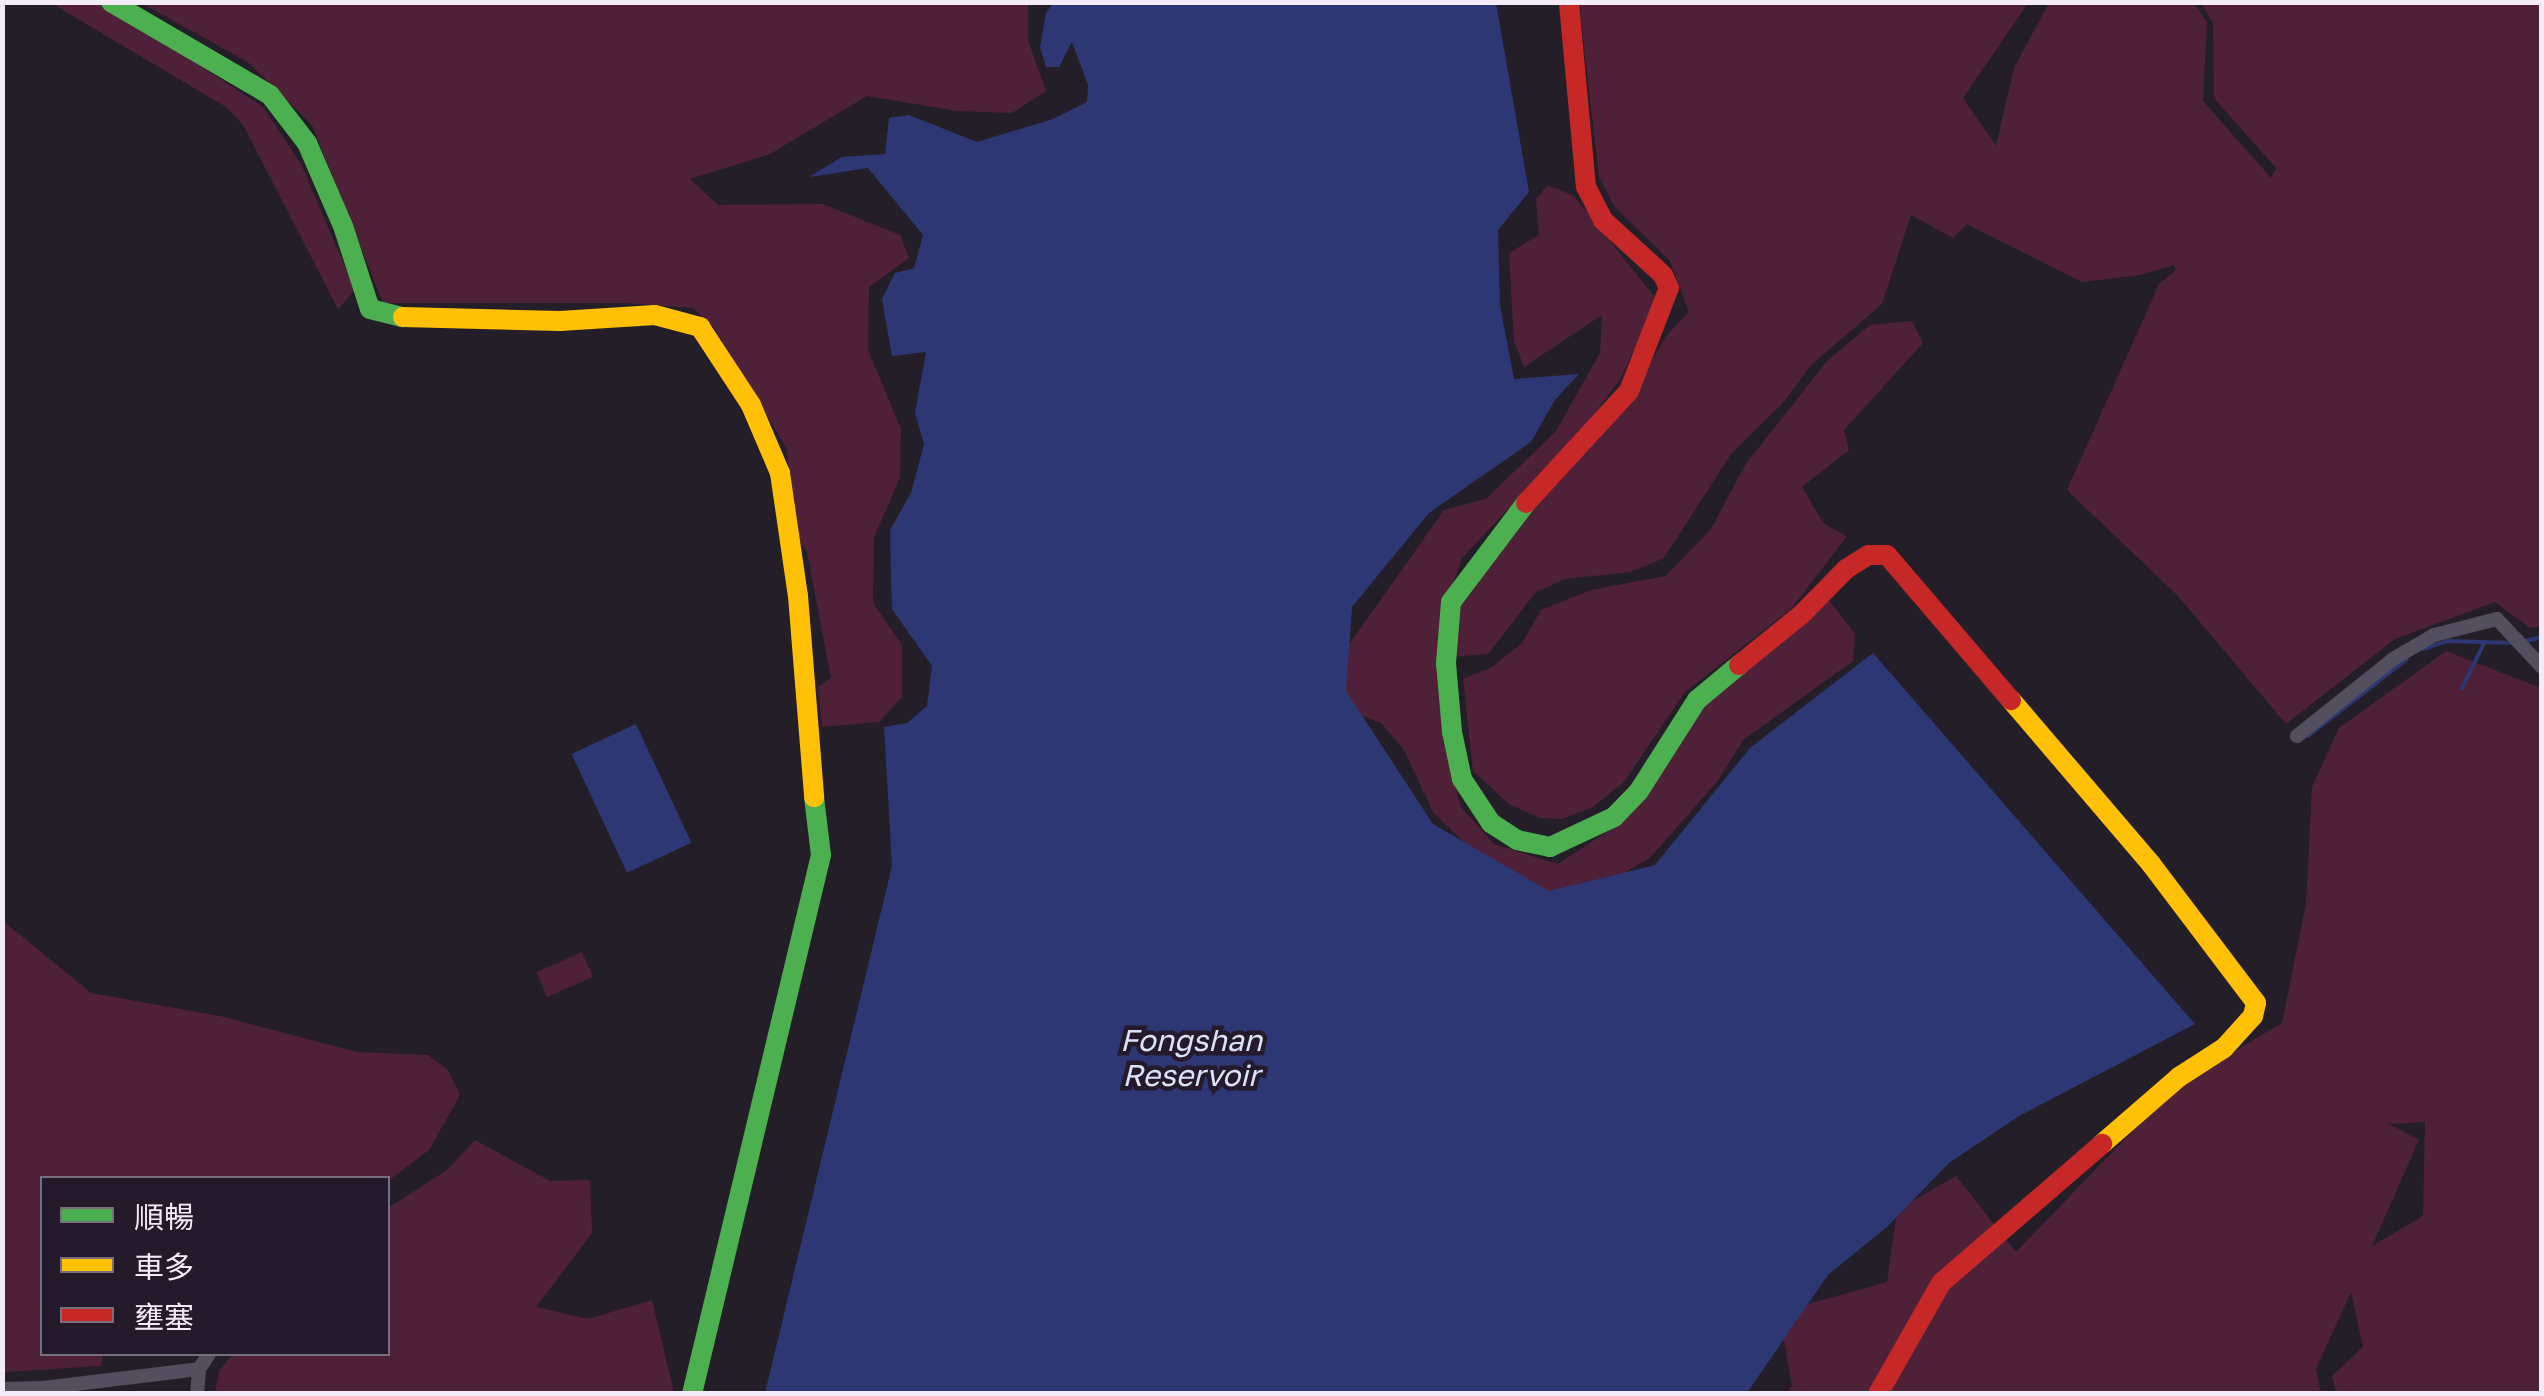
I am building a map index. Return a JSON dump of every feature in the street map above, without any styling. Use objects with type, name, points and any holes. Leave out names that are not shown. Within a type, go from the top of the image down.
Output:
[{"type":"street","points":[[111,2],[270,95],[307,143],[342,226],[370,310],[412,319],[560,321],[655,315],[700,327],[752,405],[780,473],[798,596],[807,736],[821,855],[692,1394]]},
{"type":"street","points":[[1570,2],[1586,187],[1604,220],[1663,275],[1669,288],[1629,391],[1502,530],[1451,602],[1446,663],[1452,732],[1462,779],[1491,823],[1516,840],[1550,847],[1614,817],[1639,791],[1696,700],[1802,614],[1846,570],[1868,556],[1887,555],[2151,864],[2256,1003],[2253,1016],[2224,1048],[2179,1077],[1941,1283],[1878,1394]]},
{"type":"street","points":[[2296,736],[2393,659],[2434,634],[2496,618],[2542,667]]},
{"type":"street","points":[[197,1394],[198,1368],[207,1356]]},
{"type":"street","points":[[2,1389],[198,1368]]},
{"type":"shaded area","points":[[51,3],[105,3],[263,107],[301,164],[355,290],[338,309],[243,125],[226,107]]},
{"type":"shaded area","points":[[141,3],[1028,3],[1028,40],[1046,91],[1012,113],[957,111],[867,96],[770,154],[690,179],[718,205],[823,204],[900,235],[909,258],[869,287],[868,350],[901,429],[900,478],[874,537],[873,603],[902,645],[902,697],[879,722],[822,727],[818,687],[831,678],[807,552],[800,542],[786,447],[715,329],[693,308],[625,303],[383,303],[312,125],[248,62]]},
{"type":"shaded area","points":[[1579,3],[2028,3],[1963,98],[1996,146],[2014,68],[2049,3],[2194,3],[2207,22],[2203,101],[2271,178],[2276,168],[2214,98],[2213,23],[2201,3],[2541,3],[2541,626],[2530,628],[2495,602],[2395,639],[2286,724],[2178,596],[2067,490],[2159,284],[2176,270],[2174,265],[2140,275],[2082,282],[1967,224],[1953,238],[1911,215],[1882,304],[1811,365],[1783,403],[1731,454],[1664,558],[1631,572],[1565,579],[1536,592],[1488,654],[1452,657],[1458,606],[1498,548],[1620,411],[1668,334],[1689,312],[1670,261],[1615,207],[1599,177]]},
{"type":"shaded area","points":[[1548,185],[1574,196],[1657,300],[1621,378],[1575,439],[1462,558],[1440,621],[1443,739],[1461,807],[1494,844],[1558,864],[1623,821],[1699,710],[1829,600],[1855,634],[1853,661],[1743,740],[1719,779],[1650,858],[1576,900],[1501,878],[1433,812],[1404,750],[1381,723],[1338,706],[1336,663],[1444,510],[1486,499],[1556,431],[1600,353],[1602,315],[1524,367],[1514,341],[1509,253],[1539,235],[1536,199]]},
{"type":"shaded area","points":[[1912,321],[1923,343],[1844,430],[1849,450],[1802,487],[1824,524],[1847,536],[1792,608],[1685,692],[1624,782],[1593,807],[1562,819],[1540,818],[1509,804],[1473,771],[1463,679],[1492,667],[1522,643],[1541,610],[1591,590],[1666,576],[1711,529],[1745,465],[1827,361],[1870,325]]},
{"type":"shaded area","points":[[2446,651],[2541,688],[2541,1393],[2336,1393],[2332,1376],[2363,1347],[2351,1292],[2316,1369],[2321,1393],[1787,1393],[1792,1386],[1779,1312],[1887,1282],[1897,1210],[1956,1176],[2016,1252],[2176,1086],[2282,1023],[2306,904],[2312,787],[2339,728]],"holes":[[[2425,1122],[2423,1216],[2372,1246],[2419,1140],[2389,1124]]]},
{"type":"shaded area","points":[[2,920],[91,993],[220,1016],[357,1052],[428,1055],[448,1070],[460,1095],[429,1150],[390,1179],[390,1176],[40,1176],[40,1356],[103,1356],[101,1366],[5,1372]]},
{"type":"shaded area","points":[[582,952],[593,977],[547,997],[536,972]]},
{"type":"shaded area","points":[[475,1140],[550,1181],[590,1180],[592,1233],[536,1307],[588,1319],[652,1300],[674,1393],[215,1393],[219,1371],[231,1356],[390,1356],[390,1207],[447,1170]]},
{"type":"water","name":"Fongshan Reservoir","points":[[1053,3],[1496,3],[1529,192],[1498,230],[1500,305],[1514,379],[1579,374],[1555,400],[1531,442],[1429,513],[1352,607],[1346,691],[1433,824],[1549,891],[1655,865],[1750,748],[1873,653],[2195,1024],[2019,1116],[1949,1163],[1888,1226],[1828,1275],[1747,1393],[765,1393],[892,866],[884,727],[907,723],[927,706],[932,666],[892,609],[890,530],[911,493],[924,444],[915,413],[926,352],[892,356],[882,299],[895,273],[914,268],[923,235],[868,168],[809,177],[842,157],[885,154],[889,118],[909,115],[977,142],[1053,119],[1087,102],[1088,85],[1072,42],[1059,67],[1046,67],[1040,47],[1046,13]]},
{"type":"water","points":[[636,724],[691,843],[627,873],[572,754]]},
{"type":"waterway","points":[[2526,641],[2542,637]]},
{"type":"waterway","points":[[2423,649],[2448,641],[2512,643]]},
{"type":"waterway","points":[[2462,688],[2484,643]]},
{"type":"waterway","points":[[2308,736],[2407,659]]},
{"type":"traffic: fast","points":[[111,2],[270,95],[307,143],[343,226],[370,309],[403,317]]},
{"type":"traffic: fast","points":[[1526,503],[1451,602],[1446,663],[1452,732],[1462,779],[1491,823],[1517,840],[1550,847],[1614,817],[1639,791],[1697,700],[1739,665]]},
{"type":"traffic: fast","points":[[692,1394],[821,855],[814,797]]},
{"type":"traffic: slow","points":[[403,317],[560,321],[655,315],[700,327],[751,405],[780,473],[798,596],[814,797]]},
{"type":"traffic: slow","points":[[2011,700],[2151,864],[2256,1003],[2253,1016],[2224,1048],[2179,1077],[2102,1144]]},
{"type":"traffic: jam","points":[[1526,503],[1629,391],[1669,288],[1663,275],[1603,220],[1586,187],[1569,2]]},
{"type":"traffic: jam","points":[[1739,665],[1802,614],[1846,569],[1868,555],[1887,555],[2011,700]]},
{"type":"traffic: jam","points":[[1878,1394],[1941,1283],[2102,1144]]}]
